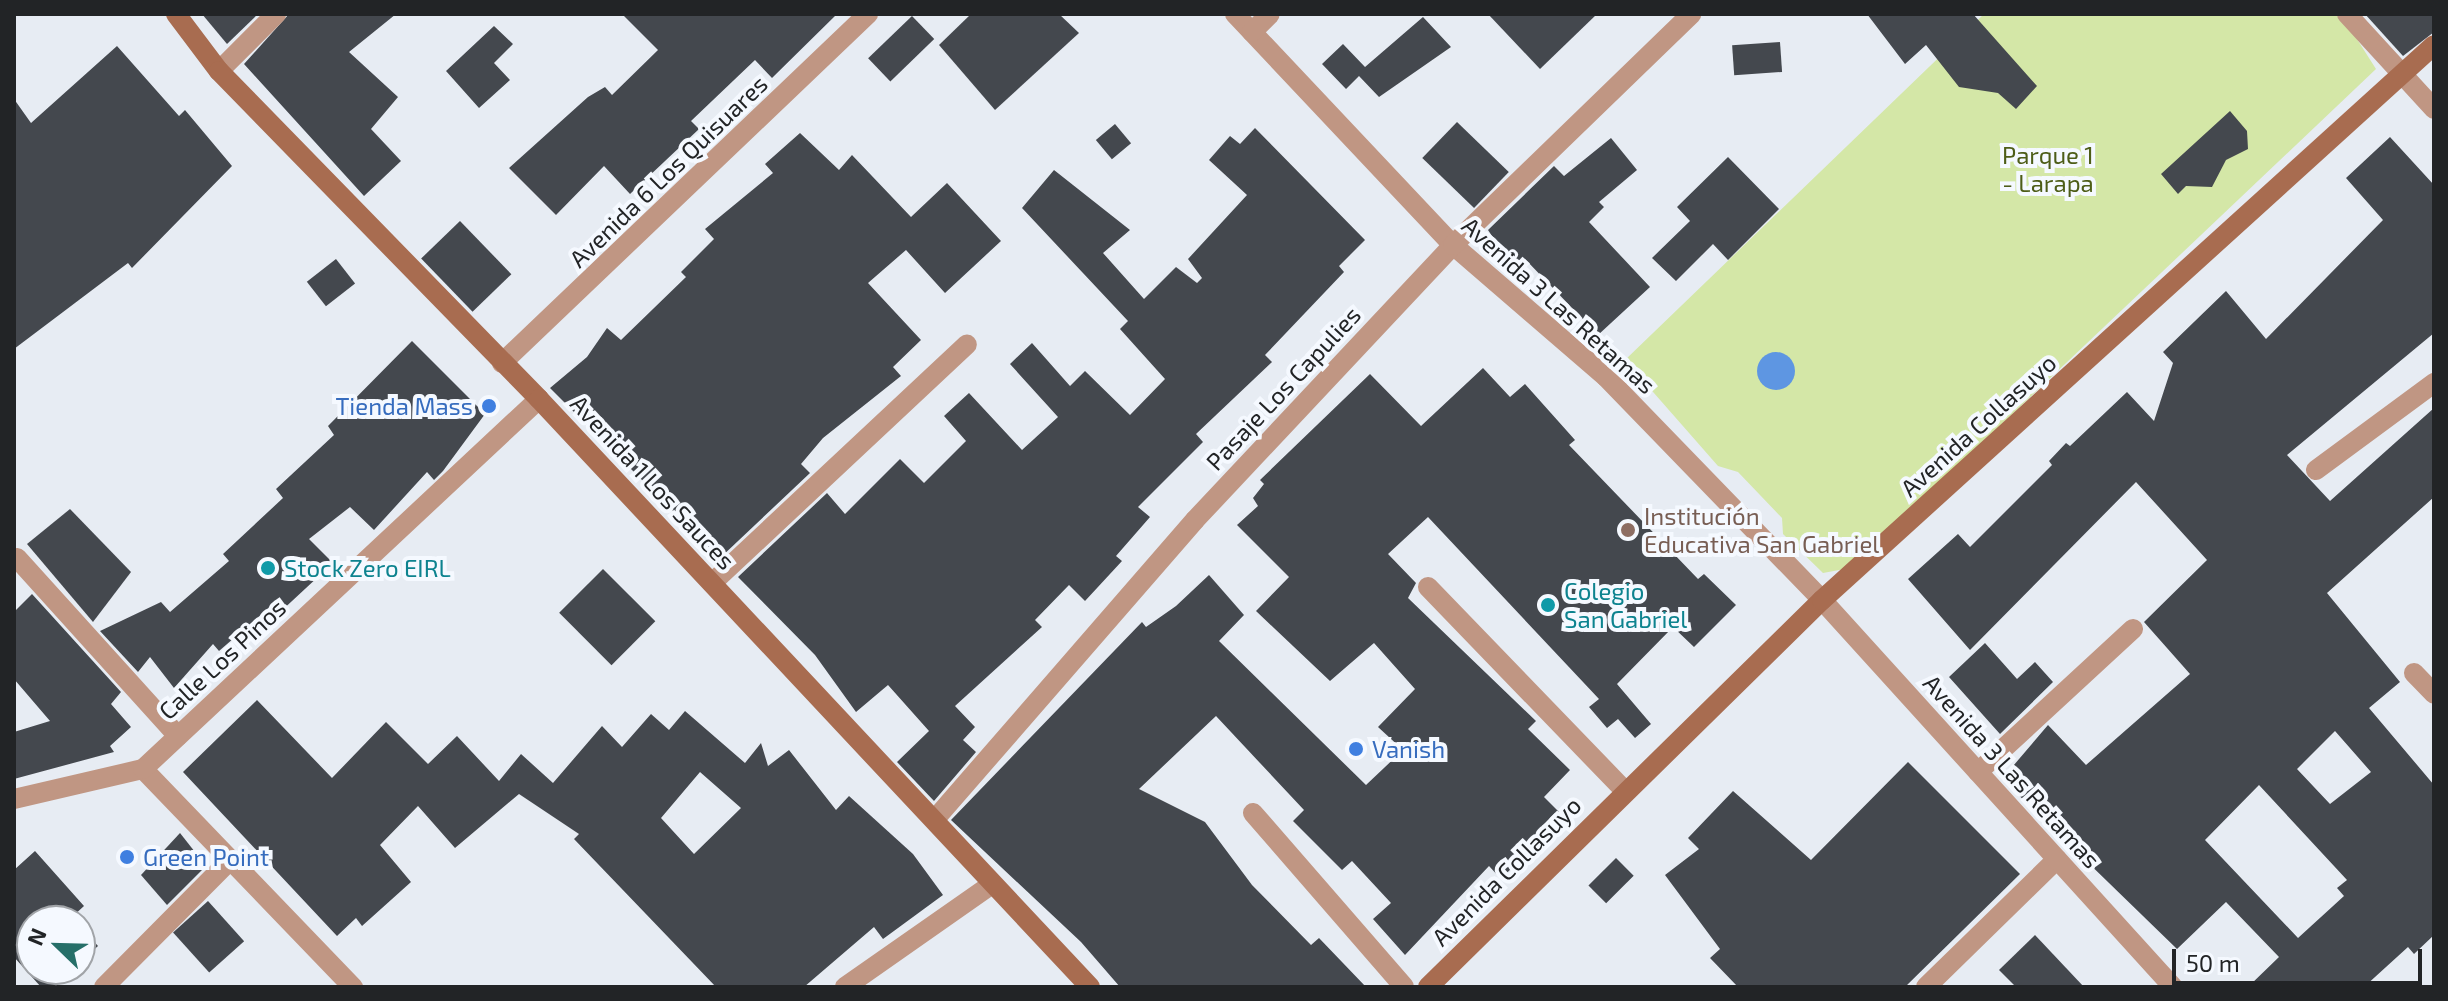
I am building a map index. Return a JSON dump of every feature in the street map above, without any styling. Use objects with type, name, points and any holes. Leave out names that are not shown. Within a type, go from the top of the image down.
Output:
[{"type":"street","name":"Avenida 1 Los Sauces","points":[[176,14],[219,71],[539,399],[936,818],[992,884],[1090,987]]},
{"type":"street","points":[[219,71],[276,14]]},
{"type":"street","name":"Avenida 6 Los Quisuares","points":[[502,363],[868,14]]},
{"type":"street","name":"Avenida 3 Las Retamas","points":[[1235,14],[1453,245],[1606,377],[1822,600],[2173,987]]},
{"type":"street","points":[[1252,32],[1270,14]]},
{"type":"street","name":"Pasaje Los Capulies","points":[[936,818],[1195,520],[1453,245],[1691,14]]},
{"type":"street","points":[[2347,14],[2434,109]]},
{"type":"street","name":"Avenida Collasuyo","points":[[1428,987],[1623,789],[1822,600],[2403,77],[2434,45]]},
{"type":"street","points":[[712,583],[967,344]]},
{"type":"street","points":[[2316,470],[2434,383]]},
{"type":"street","name":"Calle Los Pinos","points":[[143,769],[539,399]]},
{"type":"street","points":[[17,558],[178,736]]},
{"type":"street","points":[[1428,587],[1623,789]]},
{"type":"street","points":[[1978,772],[2133,629]]},
{"type":"street","points":[[2414,673],[2434,694]]},
{"type":"street","points":[[14,799],[143,769],[228,862],[353,987]]},
{"type":"street","points":[[1253,813],[1404,987]]},
{"type":"street","points":[[1926,987],[2057,859]]},
{"type":"street","points":[[104,987],[228,862]]},
{"type":"street","points":[[845,987],[992,884]]},
{"type":"green space","name":"Parque 1 - Larapa","points":[[1984,14],[2341,14],[2376,69],[1850,568],[1823,573],[1783,534],[1782,518],[1738,472],[1718,466],[1625,360]]},
{"type":"water","points":[[1776,352],[1789,358],[1795,371],[1789,384],[1776,390],[1763,384],[1757,371],[1763,358]]},
{"type":"building","points":[[202,14],[258,14],[227,44]]},
{"type":"building","points":[[289,14],[396,14],[349,52],[398,97],[371,129],[401,161],[364,196],[244,64]]},
{"type":"building","points":[[622,14],[837,14],[772,78],[755,60],[691,121],[699,129],[630,194],[604,166],[556,215],[509,168],[588,97],[605,87],[612,95],[658,50]]},
{"type":"building","points":[[971,14],[1059,14],[1079,33],[995,110],[939,45]]},
{"type":"building","points":[[1488,14],[1597,14],[1540,69]]},
{"type":"building","points":[[1867,14],[1973,14],[2037,86],[2016,109],[1998,93],[1959,87],[1926,45],[1905,64]]},
{"type":"building","points":[[2365,14],[2434,14],[2434,32],[2403,56]]},
{"type":"building","points":[[912,16],[934,39],[890,81],[868,58]]},
{"type":"building","points":[[1423,17],[1451,47],[1379,97],[1359,76],[1346,89],[1322,64],[1343,44],[1365,67]]},
{"type":"building","points":[[494,26],[513,44],[494,63],[510,80],[479,108],[446,71]]},
{"type":"building","points":[[1780,42],[1782,72],[1734,75],[1732,45]]},
{"type":"building","points":[[117,46],[179,116],[185,110],[232,166],[132,268],[128,263],[14,349],[14,99],[31,123]]},
{"type":"building","points":[[2230,111],[2247,131],[2248,149],[2226,160],[2212,187],[2186,186],[2178,194],[2161,174]]},
{"type":"building","points":[[1457,122],[1509,172],[1474,208],[1422,158]]},
{"type":"building","points":[[1115,124],[1131,143],[1112,159],[1096,140]]},
{"type":"building","points":[[1255,128],[1365,240],[1339,266],[1344,272],[1265,355],[1272,362],[1196,434],[1203,442],[1138,507],[1150,517],[1116,556],[1122,561],[1085,601],[1069,585],[1035,620],[1042,627],[955,706],[975,727],[963,740],[976,752],[934,801],[897,762],[929,731],[888,685],[856,712],[815,655],[738,577],[827,493],[845,514],[900,459],[924,483],[966,441],[944,416],[969,393],[1022,450],[1058,417],[1010,364],[1032,343],[1070,386],[1085,371],[1130,415],[1165,379],[1120,329],[1128,321],[1022,208],[1054,170],[1130,230],[1103,253],[1144,299],[1176,267],[1197,283],[1202,278],[1188,259],[1247,195],[1209,160],[1230,136],[1240,144]]},
{"type":"building","points":[[800,133],[839,170],[852,155],[911,217],[947,183],[1001,241],[945,293],[906,250],[868,283],[921,340],[893,367],[901,376],[823,438],[801,464],[810,473],[720,558],[550,388],[587,357],[607,328],[621,340],[686,277],[681,272],[714,239],[705,229],[773,173],[765,164]]},
{"type":"building","points":[[2390,137],[2434,185],[2434,333],[2287,455],[2330,501],[2434,408],[2434,497],[2327,593],[2400,682],[2369,708],[2434,785],[2434,935],[2414,954],[2408,947],[2364,987],[2248,987],[2279,957],[2226,902],[2177,949],[2002,779],[2048,725],[2086,765],[2190,674],[2144,622],[2207,560],[2136,482],[1970,650],[1908,579],[1958,534],[1970,547],[2052,465],[2049,461],[2066,443],[2070,446],[2127,392],[2154,421],[2173,363],[2163,352],[2226,291],[2266,339],[2383,220],[2346,178]],"holes":[[[2335,731],[2371,772],[2330,804],[2297,769]],[[2259,785],[2347,880],[2337,888],[2344,896],[2298,938],[2205,840]]]},
{"type":"building","points":[[1611,138],[1637,170],[1599,202],[1604,207],[1589,222],[1650,287],[1598,335],[1525,259],[1514,269],[1488,230],[1554,166],[1564,176]]},
{"type":"building","points":[[1728,157],[1779,209],[1728,260],[1713,244],[1676,281],[1652,258],[1690,221],[1677,207]]},
{"type":"building","points":[[460,221],[511,274],[473,312],[421,259]]},
{"type":"building","points":[[336,259],[355,283],[326,306],[307,282]]},
{"type":"building","points":[[412,341],[485,414],[443,471],[434,480],[427,472],[374,530],[350,507],[309,539],[333,563],[278,614],[271,606],[219,651],[213,644],[174,688],[150,657],[138,672],[100,631],[161,602],[170,612],[229,561],[223,554],[283,498],[276,489],[334,435],[328,426]]},
{"type":"building","points":[[1483,368],[1510,397],[1525,384],[1575,440],[1569,445],[1698,579],[1704,574],[1736,605],[1694,647],[1673,627],[1617,684],[1651,724],[1635,738],[1618,719],[1607,728],[1589,707],[1599,699],[1428,517],[1388,554],[1416,583],[1408,598],[1536,721],[1528,729],[1570,770],[1544,797],[1563,816],[1501,879],[1489,866],[1405,955],[1373,919],[1391,903],[1352,861],[1342,870],[1293,821],[1304,810],[1216,716],[1139,789],[1205,822],[1252,885],[1311,945],[1319,938],[1366,987],[1120,987],[1081,942],[951,820],[1142,622],[1146,627],[1176,606],[1209,575],[1244,615],[1219,641],[1366,785],[1403,750],[1378,727],[1415,689],[1374,643],[1330,681],[1256,611],[1289,577],[1237,525],[1258,506],[1253,498],[1264,484],[1260,480],[1370,374],[1421,426]]},
{"type":"building","points":[[70,509],[131,572],[93,622],[27,544]]},
{"type":"building","points":[[603,569],[655,621],[611,665],[559,613]]},
{"type":"building","points":[[32,594],[121,692],[111,704],[131,727],[110,746],[114,752],[14,779],[14,732],[50,721],[14,679],[14,612]]},
{"type":"building","points":[[1985,643],[2017,679],[2035,662],[2053,682],[2000,734],[1949,677]]},
{"type":"building","points":[[257,700],[332,778],[386,722],[428,764],[457,736],[499,781],[521,754],[553,783],[602,726],[622,747],[651,714],[669,730],[685,711],[745,763],[761,743],[768,766],[789,750],[836,810],[849,796],[913,854],[943,895],[883,939],[874,927],[804,987],[716,987],[574,839],[579,834],[519,794],[455,848],[418,806],[380,845],[411,882],[362,926],[356,918],[337,936],[183,772]],"holes":[[[700,772],[741,808],[694,854],[661,818]]]},
{"type":"building","points":[[1908,762],[2020,874],[1905,987],[1738,987],[1710,958],[1720,949],[1665,875],[1699,849],[1688,838],[1733,791],[1811,860]]},
{"type":"building","points":[[180,833],[206,866],[167,905],[141,875]]},
{"type":"building","points":[[35,851],[83,905],[16,905],[16,959],[14,957],[14,870]]},
{"type":"building","points":[[1616,858],[1634,876],[1606,903],[1588,886]]},
{"type":"building","points":[[208,901],[244,941],[209,973],[173,932]]},
{"type":"building","points":[[2035,935],[2084,987],[2016,987],[1999,970]]},
{"type":"place","name":"Tienda Mass","points":[[489,406]]},
{"type":"place","name":"Institución Educativa San Gabriel","points":[[1628,530]]},
{"type":"place","name":"Stock Zero EIRL","points":[[268,568]]},
{"type":"place","name":"Colegio San Gabriel","points":[[1548,605]]},
{"type":"place","name":"Vanish","points":[[1356,749]]},
{"type":"place","name":"Green Point","points":[[127,857]]}]
